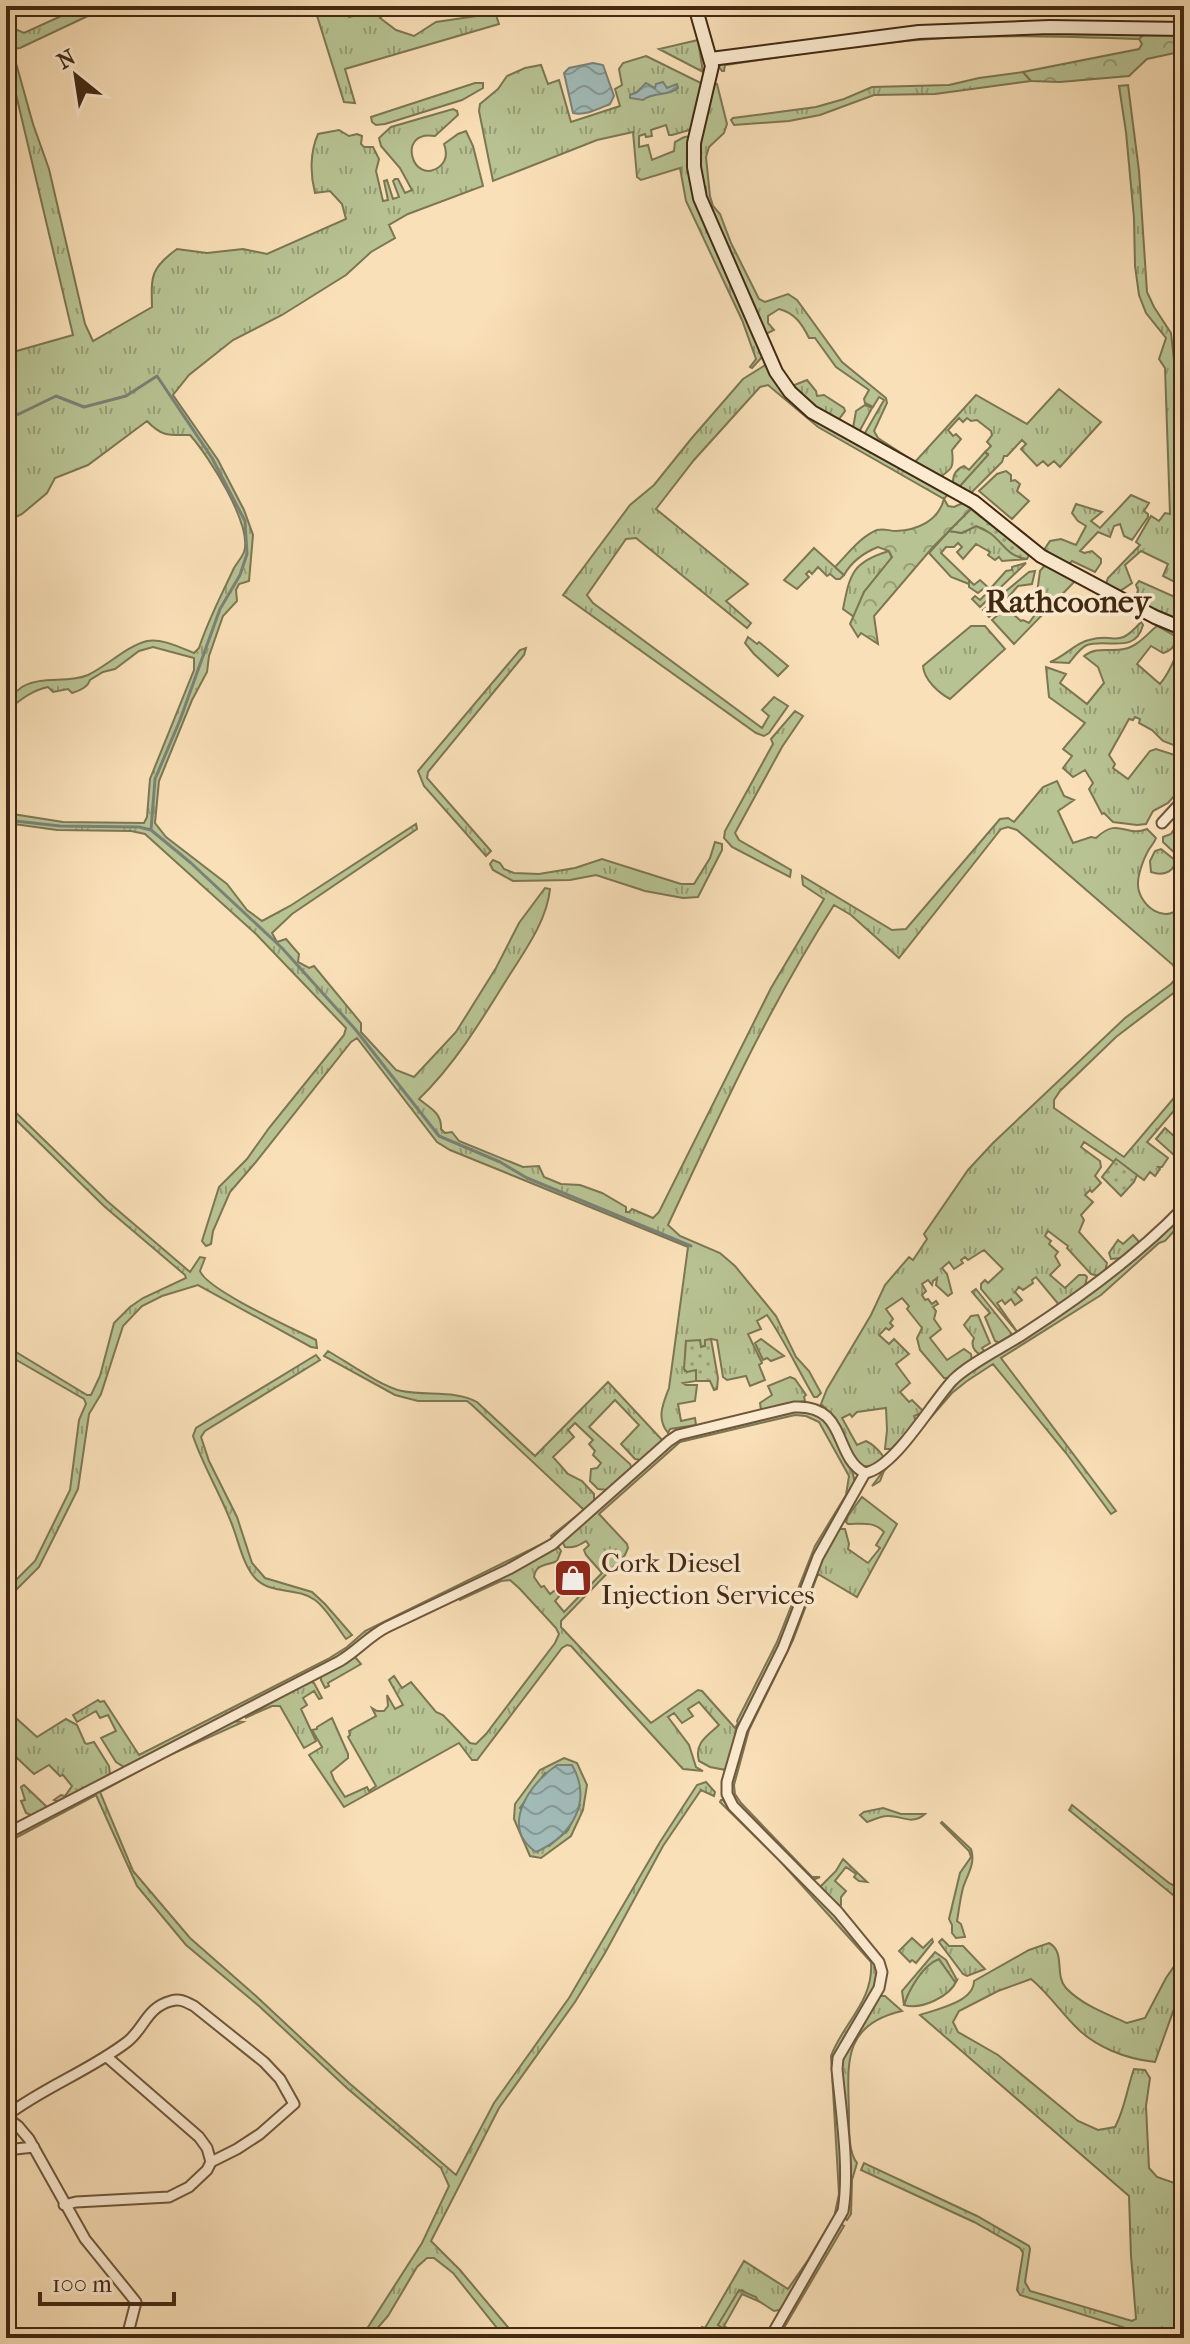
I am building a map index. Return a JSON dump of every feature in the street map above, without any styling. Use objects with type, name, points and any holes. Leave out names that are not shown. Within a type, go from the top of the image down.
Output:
[{"type":"street","points":[[695,6],[711,59],[710,80],[694,143],[696,184],[769,358],[790,392],[812,412],[974,502],[1041,556],[1155,617],[1184,629]]},
{"type":"street","points":[[711,59],[919,32],[1050,27],[1184,29]]},
{"type":"street","points":[[1162,823],[1184,799]]},
{"type":"street","points":[[770,2338],[843,2211],[844,2158],[838,2058],[872,2002],[882,1972],[876,1956],[853,1929],[733,1806],[727,1794],[727,1782],[742,1730],[783,1648],[818,1557],[865,1473],[878,1469],[905,1441],[956,1378],[1107,1277],[1184,1207]]},
{"type":"street","points":[[6,1834],[340,1661],[387,1627],[540,1552],[572,1529],[678,1435],[794,1407],[809,1407],[831,1422],[856,1466],[865,1473]]},
{"type":"street","points":[[64,2205],[169,2197],[189,2187],[211,2162],[260,2134],[294,2104],[272,2070],[194,2006],[182,2000],[170,2001],[156,2009],[146,2017],[133,2037],[107,2057],[22,2104],[6,2117],[18,2126],[34,2147],[64,2205],[85,2239],[136,2302],[124,2338]]},
{"type":"street","points":[[107,2057],[199,2137],[207,2148],[211,2162]]},
{"type":"street","points":[[6,2150],[34,2147]]},
{"type":"green space","points":[[83,6],[109,6],[20,48],[9,49],[6,45],[6,22],[24,33]]},
{"type":"green space","points":[[314,6],[343,6],[349,17],[364,13],[371,6],[393,6],[380,18],[396,30],[414,36],[436,22],[477,16],[475,6],[493,6],[499,24],[345,69],[355,103],[344,102]]},
{"type":"green space","points":[[1025,31],[1147,32],[1139,39],[1009,36],[931,39],[725,65],[724,71],[719,67],[723,61],[871,40]]},
{"type":"green space","points":[[1147,32],[1184,33],[1184,51],[1147,59],[1129,76],[1060,82],[1031,81],[1023,72],[1139,49],[1142,44],[1139,39]]},
{"type":"green space","points":[[698,40],[703,72],[659,49]]},
{"type":"green space","points":[[646,56],[705,85],[693,129],[672,135],[669,135],[666,125],[651,130],[652,136],[639,136],[639,147],[648,145],[652,160],[674,151],[675,142],[691,137],[691,160],[763,356],[752,368],[756,359],[742,320],[686,201],[680,168],[641,180],[637,177],[633,132],[597,140],[493,181],[479,111],[480,104],[498,89],[507,76],[541,65],[548,84],[559,80],[571,122],[620,106],[615,89],[622,85],[619,69],[623,63]]},
{"type":"green space","points":[[16,63],[49,169],[85,324],[93,341],[152,307],[154,273],[177,249],[207,253],[243,249],[267,254],[346,219],[342,204],[330,191],[315,193],[312,163],[318,134],[339,130],[349,136],[357,134],[362,136],[361,144],[364,147],[373,147],[379,159],[376,171],[383,201],[388,200],[384,181],[387,180],[393,199],[399,197],[395,179],[398,179],[405,193],[412,190],[400,168],[381,146],[379,138],[391,127],[453,109],[457,111],[458,115],[435,136],[423,136],[415,141],[412,156],[416,164],[429,171],[442,165],[446,156],[444,144],[458,134],[466,131],[473,146],[483,186],[408,214],[389,225],[395,238],[371,252],[346,275],[282,315],[233,340],[189,375],[173,395],[218,460],[244,510],[253,535],[249,581],[239,584],[237,601],[223,616],[209,656],[207,672],[192,700],[159,781],[155,823],[166,837],[227,884],[247,910],[262,921],[416,824],[417,829],[292,914],[272,933],[277,942],[286,939],[299,954],[298,962],[309,968],[314,966],[361,1023],[361,1032],[396,1070],[414,1077],[456,1032],[496,968],[519,923],[545,888],[550,889],[534,936],[467,1042],[419,1099],[437,1115],[445,1133],[452,1132],[459,1141],[523,1167],[539,1166],[544,1177],[602,1193],[626,1207],[626,1212],[632,1209],[653,1218],[659,1212],[771,988],[824,899],[803,885],[802,876],[892,930],[906,929],[1000,819],[1008,818],[1014,822],[1043,787],[1057,781],[1064,796],[1074,800],[1058,811],[1073,843],[1096,838],[1116,828],[1133,831],[1147,829],[1156,838],[1141,868],[1139,891],[1148,906],[1162,914],[1170,914],[1184,902],[1184,985],[1116,1037],[1060,1091],[1054,1100],[1054,1108],[1124,1157],[1184,1086],[1184,1099],[1147,1142],[1168,1158],[1162,1167],[1158,1167],[1160,1169],[1155,1176],[1150,1172],[1144,1180],[1084,1142],[1081,1147],[1100,1161],[1101,1167],[1095,1176],[1101,1183],[1085,1195],[1093,1202],[1081,1215],[1084,1220],[1079,1232],[1107,1263],[1105,1272],[1099,1276],[1091,1274],[1068,1246],[1048,1231],[1045,1236],[1058,1252],[1055,1256],[1060,1265],[1050,1275],[1065,1288],[1079,1275],[1085,1275],[1085,1286],[1060,1306],[1036,1277],[1023,1290],[1019,1287],[1015,1292],[1022,1300],[1015,1305],[1011,1299],[1005,1304],[1002,1300],[997,1303],[1018,1333],[981,1289],[985,1280],[988,1283],[1003,1269],[984,1250],[968,1260],[965,1257],[961,1260],[963,1263],[954,1269],[949,1262],[942,1268],[947,1274],[952,1293],[948,1296],[936,1285],[937,1278],[932,1285],[928,1280],[922,1284],[926,1291],[922,1295],[925,1300],[938,1304],[933,1307],[936,1311],[934,1319],[941,1329],[930,1338],[947,1360],[964,1349],[971,1354],[972,1361],[948,1378],[944,1378],[920,1350],[917,1338],[922,1328],[902,1298],[886,1309],[893,1319],[890,1323],[893,1326],[879,1335],[889,1344],[894,1339],[909,1354],[896,1364],[910,1383],[900,1392],[924,1412],[914,1416],[914,1425],[891,1449],[885,1449],[886,1408],[857,1412],[852,1417],[850,1414],[842,1418],[857,1445],[866,1441],[883,1456],[875,1465],[857,1463],[833,1417],[821,1404],[885,1285],[909,1257],[913,1260],[927,1239],[924,1234],[968,1170],[1125,1018],[1171,984],[1178,976],[1173,965],[1017,830],[1008,827],[1001,829],[899,958],[851,915],[834,905],[766,1022],[668,1225],[680,1236],[720,1253],[735,1266],[776,1316],[796,1357],[809,1371],[821,1393],[817,1397],[814,1397],[767,1315],[757,1321],[761,1329],[748,1334],[762,1363],[759,1365],[765,1380],[750,1386],[746,1376],[727,1380],[723,1377],[717,1340],[711,1339],[700,1347],[686,1341],[685,1371],[696,1370],[696,1381],[683,1383],[697,1385],[695,1401],[678,1404],[681,1421],[695,1418],[696,1425],[670,1429],[668,1433],[662,1422],[662,1411],[669,1388],[688,1247],[437,1142],[357,1038],[230,1192],[213,1231],[211,1244],[206,1246],[202,1241],[219,1187],[247,1159],[344,1035],[346,1028],[256,934],[145,834],[57,830],[6,823],[6,813],[63,822],[144,823],[150,779],[194,670],[194,658],[153,647],[139,651],[115,669],[103,672],[72,693],[68,689],[53,692],[48,687],[42,688],[6,711],[7,704],[16,692],[30,683],[80,678],[147,641],[165,642],[194,653],[244,552],[245,540],[236,508],[190,435],[166,434],[147,421],[88,465],[55,478],[47,493],[22,514],[6,522],[6,354],[73,335],[9,65]]},
{"type":"green space","points":[[1023,72],[1031,81],[935,94],[874,95],[820,115],[789,121],[734,125],[731,120],[816,107],[872,87],[949,85]]},
{"type":"green space","points":[[483,83],[483,88],[462,100],[385,124],[372,122],[371,117]]},
{"type":"green space","points":[[714,83],[717,84],[727,124],[724,133],[709,147],[706,157],[713,206],[720,214],[759,299],[765,302],[788,294],[797,300],[842,362],[886,398],[887,403],[874,431],[878,438],[915,462],[976,395],[1027,424],[1059,389],[1101,422],[1060,467],[1054,461],[1048,466],[1043,461],[1037,466],[1021,449],[1026,444],[1022,440],[968,496],[953,487],[953,482],[960,486],[988,454],[985,452],[991,446],[987,442],[991,431],[977,420],[967,418],[963,422],[959,418],[948,430],[961,439],[952,450],[951,467],[937,479],[862,438],[884,400],[879,397],[873,407],[865,403],[869,390],[836,367],[815,338],[809,338],[794,316],[779,309],[768,316],[768,323],[774,330],[763,333],[703,197],[698,153]]},
{"type":"green space","points":[[1128,85],[1139,171],[1147,292],[1171,333],[1174,360],[1174,460],[1184,626],[1135,601],[1139,581],[1177,598],[1177,583],[1163,576],[1168,564],[1141,551],[1125,565],[1132,583],[1120,591],[1106,584],[1108,578],[1140,545],[1136,542],[1151,516],[1159,521],[1165,513],[1170,514],[1165,368],[1159,359],[1166,338],[1146,313],[1139,295],[1126,132],[1119,86]]},
{"type":"green space","points":[[767,364],[777,382],[948,494],[944,499],[818,427],[768,385],[760,387],[694,460],[656,509],[748,584],[726,601],[751,623],[747,628],[636,538],[626,539],[587,595],[593,603],[762,728],[769,716],[762,710],[774,697],[788,706],[764,736],[563,595],[630,505],[654,485],[743,379]]},
{"type":"green space","points":[[807,380],[817,396],[824,395],[844,408],[837,422],[812,410],[792,386]]},
{"type":"green space","points":[[865,405],[872,408],[858,434],[853,428],[856,411]]},
{"type":"green space","points":[[985,452],[988,455],[960,486],[953,482],[957,470],[964,466],[969,470]]},
{"type":"green space","points":[[1006,471],[1011,475],[1011,481],[1020,484],[1017,491],[1029,501],[1012,519],[979,491],[997,474]]},
{"type":"green space","points":[[1131,495],[1149,503],[1144,511],[1148,517],[1132,540],[1124,536],[1120,524],[1114,526],[1110,537],[1098,532],[1080,551],[1092,551],[1101,559],[1095,572],[1072,561],[1067,566],[1042,553],[1050,541],[1061,539],[1076,545],[1086,526],[1072,513],[1076,504],[1102,512],[1091,521],[1100,528]]},
{"type":"green space","points":[[944,499],[948,506],[963,503],[971,509],[933,547],[874,616],[878,644],[861,633],[858,637],[850,624],[864,592],[892,557],[889,551],[878,547],[858,558],[844,575],[835,567],[871,533],[880,529],[904,530],[926,523],[937,513]]},
{"type":"green space","points":[[971,509],[1029,555],[1027,559],[1012,554],[991,534],[976,526],[962,533],[949,531]]},
{"type":"green space","points":[[976,526],[995,535],[1022,559],[1027,559],[1002,561],[999,557],[995,560],[988,555],[990,552],[976,544],[963,559],[957,552],[962,547],[958,543],[954,547],[946,547],[941,553],[969,583],[974,585],[980,580],[990,589],[1006,571],[1026,563],[980,607],[972,599],[975,596],[980,600],[987,593],[983,589],[978,593],[969,584],[951,577],[929,553],[949,531],[962,533]]},
{"type":"green space","points":[[814,548],[844,575],[836,579],[830,574],[827,576],[818,567],[812,574],[809,571],[806,574],[809,577],[797,589],[784,580]]},
{"type":"green space","points":[[889,551],[892,558],[864,592],[854,617],[843,609],[851,578],[867,560]]},
{"type":"green space","points":[[1046,564],[1077,579],[1014,644],[992,620],[1006,608],[1021,621],[1029,623],[1039,609],[1036,606],[1041,599],[1037,593],[1040,571]]},
{"type":"green space","points":[[1035,571],[1032,584],[1018,586],[1004,602],[1001,599],[1002,604],[989,617],[983,610],[1029,572]]},
{"type":"green space","points":[[1141,622],[1143,625],[1134,640],[1120,644],[1087,645],[1069,663],[1050,662],[1084,642],[1126,636]]},
{"type":"green space","points":[[971,626],[985,626],[1005,649],[950,699],[933,686],[923,666]]},
{"type":"green space","points":[[1157,626],[1175,636],[1174,645],[1163,653],[1151,646],[1137,664],[1160,684],[1181,644],[1184,645],[1184,675],[1179,675],[1178,684],[1184,685],[1184,749],[1163,741],[1135,717],[1129,719],[1109,755],[1115,764],[1113,768],[1128,779],[1150,751],[1156,749],[1184,758],[1184,785],[1168,803],[1153,811],[1146,824],[1113,822],[1102,814],[1089,789],[1093,783],[1085,770],[1073,777],[1063,768],[1072,756],[1063,749],[1085,723],[1049,697],[1046,667],[1066,674],[1060,683],[1087,704],[1104,683],[1098,667],[1084,656],[1098,650],[1129,648]]},
{"type":"green space","points":[[748,637],[757,644],[759,642],[788,666],[778,676],[745,643]]},
{"type":"green space","points":[[526,648],[524,655],[428,772],[427,778],[491,851],[486,856],[424,786],[418,771],[520,650]]},
{"type":"green space","points":[[795,711],[803,716],[782,747],[735,833],[739,840],[791,870],[790,877],[732,847],[724,838],[773,744],[771,739]]},
{"type":"green space","points":[[1184,814],[1184,877],[1180,858],[1163,842],[1163,837],[1171,834]]},
{"type":"green space","points":[[715,842],[722,844],[722,850],[698,897],[683,898],[645,891],[596,875],[570,880],[513,881],[493,870],[490,864],[493,860],[514,873],[539,874],[575,868],[602,859],[681,884],[694,884],[710,858]]},
{"type":"green space","points":[[1161,849],[1176,861],[1175,865],[1166,872],[1151,872],[1150,861],[1155,851]]},
{"type":"green space","points":[[6,1103],[107,1201],[190,1272],[200,1257],[205,1258],[200,1271],[206,1279],[252,1308],[316,1340],[317,1348],[198,1285],[142,1306],[123,1326],[101,1394],[89,1414],[78,1489],[39,1567],[6,1600],[6,1590],[35,1561],[70,1490],[79,1420],[86,1404],[84,1399],[6,1354],[6,1346],[91,1395],[100,1376],[114,1323],[143,1298],[186,1278],[105,1207],[12,1116],[6,1109]]},
{"type":"green space","points":[[1165,1128],[1176,1138],[1180,1149],[1175,1156],[1156,1139]]},
{"type":"green space","points":[[1116,1159],[1137,1175],[1121,1196],[1102,1177]]},
{"type":"green space","points":[[1184,1212],[1184,1220],[1165,1241],[1101,1295],[1001,1358],[1116,1511],[1111,1514],[993,1364],[952,1393],[884,1471],[880,1481],[872,1486],[881,1470],[958,1381],[1110,1279]]},
{"type":"green space","points":[[1133,1235],[1140,1243],[1122,1258],[1111,1259],[1109,1253],[1118,1240],[1123,1244]]},
{"type":"green space","points":[[976,1289],[1011,1333],[1002,1344],[995,1341],[985,1317],[990,1313],[972,1292]]},
{"type":"green space","points":[[978,1315],[990,1343],[982,1348],[986,1353],[982,1356],[974,1348],[974,1338],[964,1325],[971,1316]]},
{"type":"green space","points":[[711,1339],[718,1378],[717,1389],[714,1390],[710,1381],[696,1381],[696,1370],[687,1372],[684,1369],[686,1341],[700,1340],[701,1347],[705,1346],[705,1340]]},
{"type":"green space","points":[[761,1339],[784,1356],[771,1361],[767,1358],[763,1360],[755,1343]]},
{"type":"green space","points":[[328,1351],[394,1389],[460,1396],[477,1402],[535,1456],[608,1382],[663,1441],[641,1460],[635,1459],[621,1444],[639,1425],[615,1400],[589,1427],[632,1469],[608,1490],[598,1489],[590,1481],[591,1469],[601,1463],[593,1455],[595,1451],[589,1444],[593,1440],[575,1423],[568,1430],[574,1437],[553,1457],[568,1474],[582,1481],[594,1494],[594,1502],[584,1510],[467,1401],[418,1401],[395,1395],[324,1356]]},
{"type":"green space","points":[[316,1355],[320,1360],[205,1431],[201,1437],[209,1461],[237,1517],[252,1563],[265,1578],[312,1592],[352,1635],[346,1639],[315,1600],[301,1593],[262,1584],[251,1573],[193,1436],[196,1428]]},
{"type":"green space","points":[[790,1377],[795,1379],[806,1395],[805,1401],[761,1410],[760,1403],[772,1395],[768,1386]]},
{"type":"green space","points":[[795,1411],[808,1413],[821,1418],[833,1431],[844,1450],[854,1480],[855,1488],[796,1611],[726,1770],[699,1761],[700,1745],[719,1725],[699,1702],[688,1709],[693,1716],[682,1723],[674,1713],[668,1717],[689,1745],[696,1767],[703,1771],[683,1769],[567,1645],[477,1760],[472,1760],[459,1743],[344,1807],[309,1755],[322,1747],[312,1730],[332,1718],[348,1754],[348,1758],[331,1772],[345,1797],[376,1786],[348,1737],[349,1731],[376,1716],[372,1708],[384,1711],[388,1706],[387,1695],[395,1709],[403,1705],[389,1680],[394,1676],[402,1688],[411,1682],[436,1712],[443,1715],[470,1743],[476,1744],[559,1634],[510,1580],[501,1581],[460,1600],[458,1596],[553,1548],[559,1548],[561,1551],[557,1561],[540,1567],[534,1577],[550,1594],[558,1588],[562,1593],[555,1601],[564,1612],[602,1573],[586,1555],[584,1550],[589,1545],[586,1541],[565,1547],[562,1541],[682,1437]],"holes":[[[795,1415],[819,1422],[849,1476],[846,1495],[815,1546],[777,1642],[738,1723],[735,1728],[698,1690],[651,1723],[561,1627],[561,1621],[625,1555],[628,1548],[599,1514],[680,1442]]]},
{"type":"green space","points":[[862,1497],[897,1524],[857,1597],[818,1574],[793,1640],[749,1730],[734,1785],[741,1803],[812,1877],[820,1877],[813,1880],[731,1798],[731,1783],[738,1750],[751,1716],[836,1529],[845,1529],[848,1549],[868,1563],[880,1548],[876,1545],[884,1532],[880,1528],[846,1522]]},
{"type":"green space","points":[[584,1510],[586,1512],[553,1539],[551,1536]]},
{"type":"green space","points":[[544,1543],[545,1546],[367,1634],[348,1653],[124,1767],[116,1762],[101,1738],[116,1731],[108,1715],[100,1718],[96,1711],[77,1722],[73,1715],[98,1700],[104,1701],[139,1755],[328,1659],[365,1631]]},
{"type":"green space","points":[[355,1657],[361,1664],[328,1683],[329,1686],[325,1688],[321,1675]]},
{"type":"green space","points":[[309,1681],[314,1683],[322,1698],[319,1699],[314,1691],[303,1698],[307,1705],[301,1709],[316,1741],[304,1748],[280,1706],[272,1706],[245,1718]]},
{"type":"green space","points":[[6,1709],[37,1737],[66,1719],[77,1725],[85,1743],[94,1742],[109,1766],[110,1774],[60,1802],[54,1800],[65,1796],[72,1786],[49,1765],[34,1774],[17,1758],[6,1769]]},
{"type":"green space","points":[[232,1721],[243,1722],[163,1758],[100,1792],[133,1871],[190,1938],[349,2083],[456,2175],[494,2103],[569,1998],[697,1785],[706,1782],[715,1792],[714,1796],[701,1790],[663,1846],[575,2002],[499,2108],[431,2241],[460,2270],[517,2338],[505,2338],[453,2273],[434,2258],[427,2258],[417,2267],[388,2316],[369,2338],[361,2338],[422,2243],[449,2186],[441,2168],[186,1945],[137,1886],[96,1795],[6,1843],[6,1837]]},
{"type":"green space","points":[[564,1758],[577,1763],[587,1785],[583,1810],[571,1836],[541,1858],[530,1856],[514,1819],[515,1804],[540,1770]],"holes":[[[545,1773],[580,1805],[568,1830],[549,1846],[520,1808]]]},
{"type":"green space","points":[[24,1785],[48,1808],[33,1816],[26,1813],[21,1801],[25,1800],[21,1787]]},
{"type":"green space","points":[[721,1800],[783,1859],[871,1954],[878,1970],[876,1988],[841,2045],[842,2196],[838,2213],[835,2213],[839,2194],[831,2056],[863,2000],[871,1976],[871,1962]]},
{"type":"green space","points":[[1072,1805],[1169,1883],[1184,1891],[1184,1904],[1069,1810]]},
{"type":"green space","points":[[883,1808],[901,1814],[925,1814],[916,1819],[887,1816],[867,1822],[860,1815]]},
{"type":"green space","points":[[942,1822],[971,1849],[972,1854],[957,1921],[965,1937],[956,1938],[949,1919],[960,1873],[971,1857]]},
{"type":"green space","points":[[843,1859],[867,1882],[859,1881],[854,1877],[856,1874],[846,1867],[835,1881],[846,1891],[841,1897],[840,1906],[821,1886]]},
{"type":"green space","points":[[912,1938],[923,1948],[932,1939],[933,1942],[916,1963],[910,1962],[899,1951]]},
{"type":"green space","points":[[942,1939],[949,1946],[963,1946],[985,1969],[967,1976],[963,1974],[939,1942]]},
{"type":"green space","points":[[1049,1943],[1057,1952],[1066,1988],[1087,2004],[1127,2023],[1145,2018],[1184,1952],[1184,1992],[1174,2009],[1155,2062],[1122,2055],[1092,2040],[1031,1979],[998,1991],[959,2011],[953,2022],[958,2032],[998,2055],[1078,2121],[1098,2130],[1115,2127],[1134,2069],[1145,2070],[1150,2078],[1146,2106],[1149,2168],[1157,2177],[1177,2184],[1184,2182],[1184,2338],[1137,2338],[1129,2329],[1020,2295],[1017,2290],[1023,2253],[1020,2248],[974,2222],[861,2170],[864,2163],[977,2216],[1029,2246],[1025,2282],[1030,2291],[1132,2321],[1136,2319],[1129,2196],[920,2015],[961,1999],[968,1994],[974,1981],[1029,1950]]},
{"type":"green space","points":[[935,1952],[946,1960],[957,1980],[955,1982],[939,1959],[927,1966],[917,1978],[904,2005],[902,1991]]},
{"type":"green space","points":[[938,1958],[957,1980],[953,1986],[942,1997],[926,2004],[904,2005],[917,1978]]},
{"type":"green space","points":[[881,1996],[902,2011],[882,2017],[868,2026],[852,2049],[848,2079],[849,2133],[857,2163],[852,2180],[851,2214],[847,2220],[844,2218],[841,2059],[876,1999]]},
{"type":"green space","points":[[833,2218],[836,2218],[784,2309],[774,2311],[742,2290],[718,2325],[742,2336],[740,2338],[695,2338],[702,2327],[705,2328],[744,2261],[788,2289]]},
{"type":"green space","points":[[840,2224],[844,2226],[778,2338],[773,2338]]},
{"type":"green space","points":[[739,2290],[756,2297],[758,2301],[742,2294],[724,2326],[740,2335],[739,2338],[718,2325]]},
{"type":"water","points":[[593,63],[603,65],[614,96],[610,104],[601,108],[587,113],[573,113],[564,73],[569,68]]},
{"type":"water","points":[[663,82],[667,88],[677,84],[678,88],[643,100],[630,98],[646,83],[655,88],[656,84]]},
{"type":"water","points":[[557,1765],[572,1765],[578,1778],[579,1804],[569,1827],[560,1837],[536,1852],[525,1842],[519,1818],[529,1794]]},
{"type":"waterway","points":[[6,416],[19,414],[56,396],[84,407],[126,396],[157,376],[212,458],[245,521],[247,554],[240,575],[220,609],[155,779],[151,830]]},
{"type":"waterway","points":[[6,820],[151,830],[282,948],[355,1029],[439,1136],[500,1162],[527,1178],[691,1246]]},
{"type":"place","name":"Cork Diesel Injection Services","points":[[573,1578]]},
{"type":"district","name":"Rathcooney","points":[[1068,601]]}]
